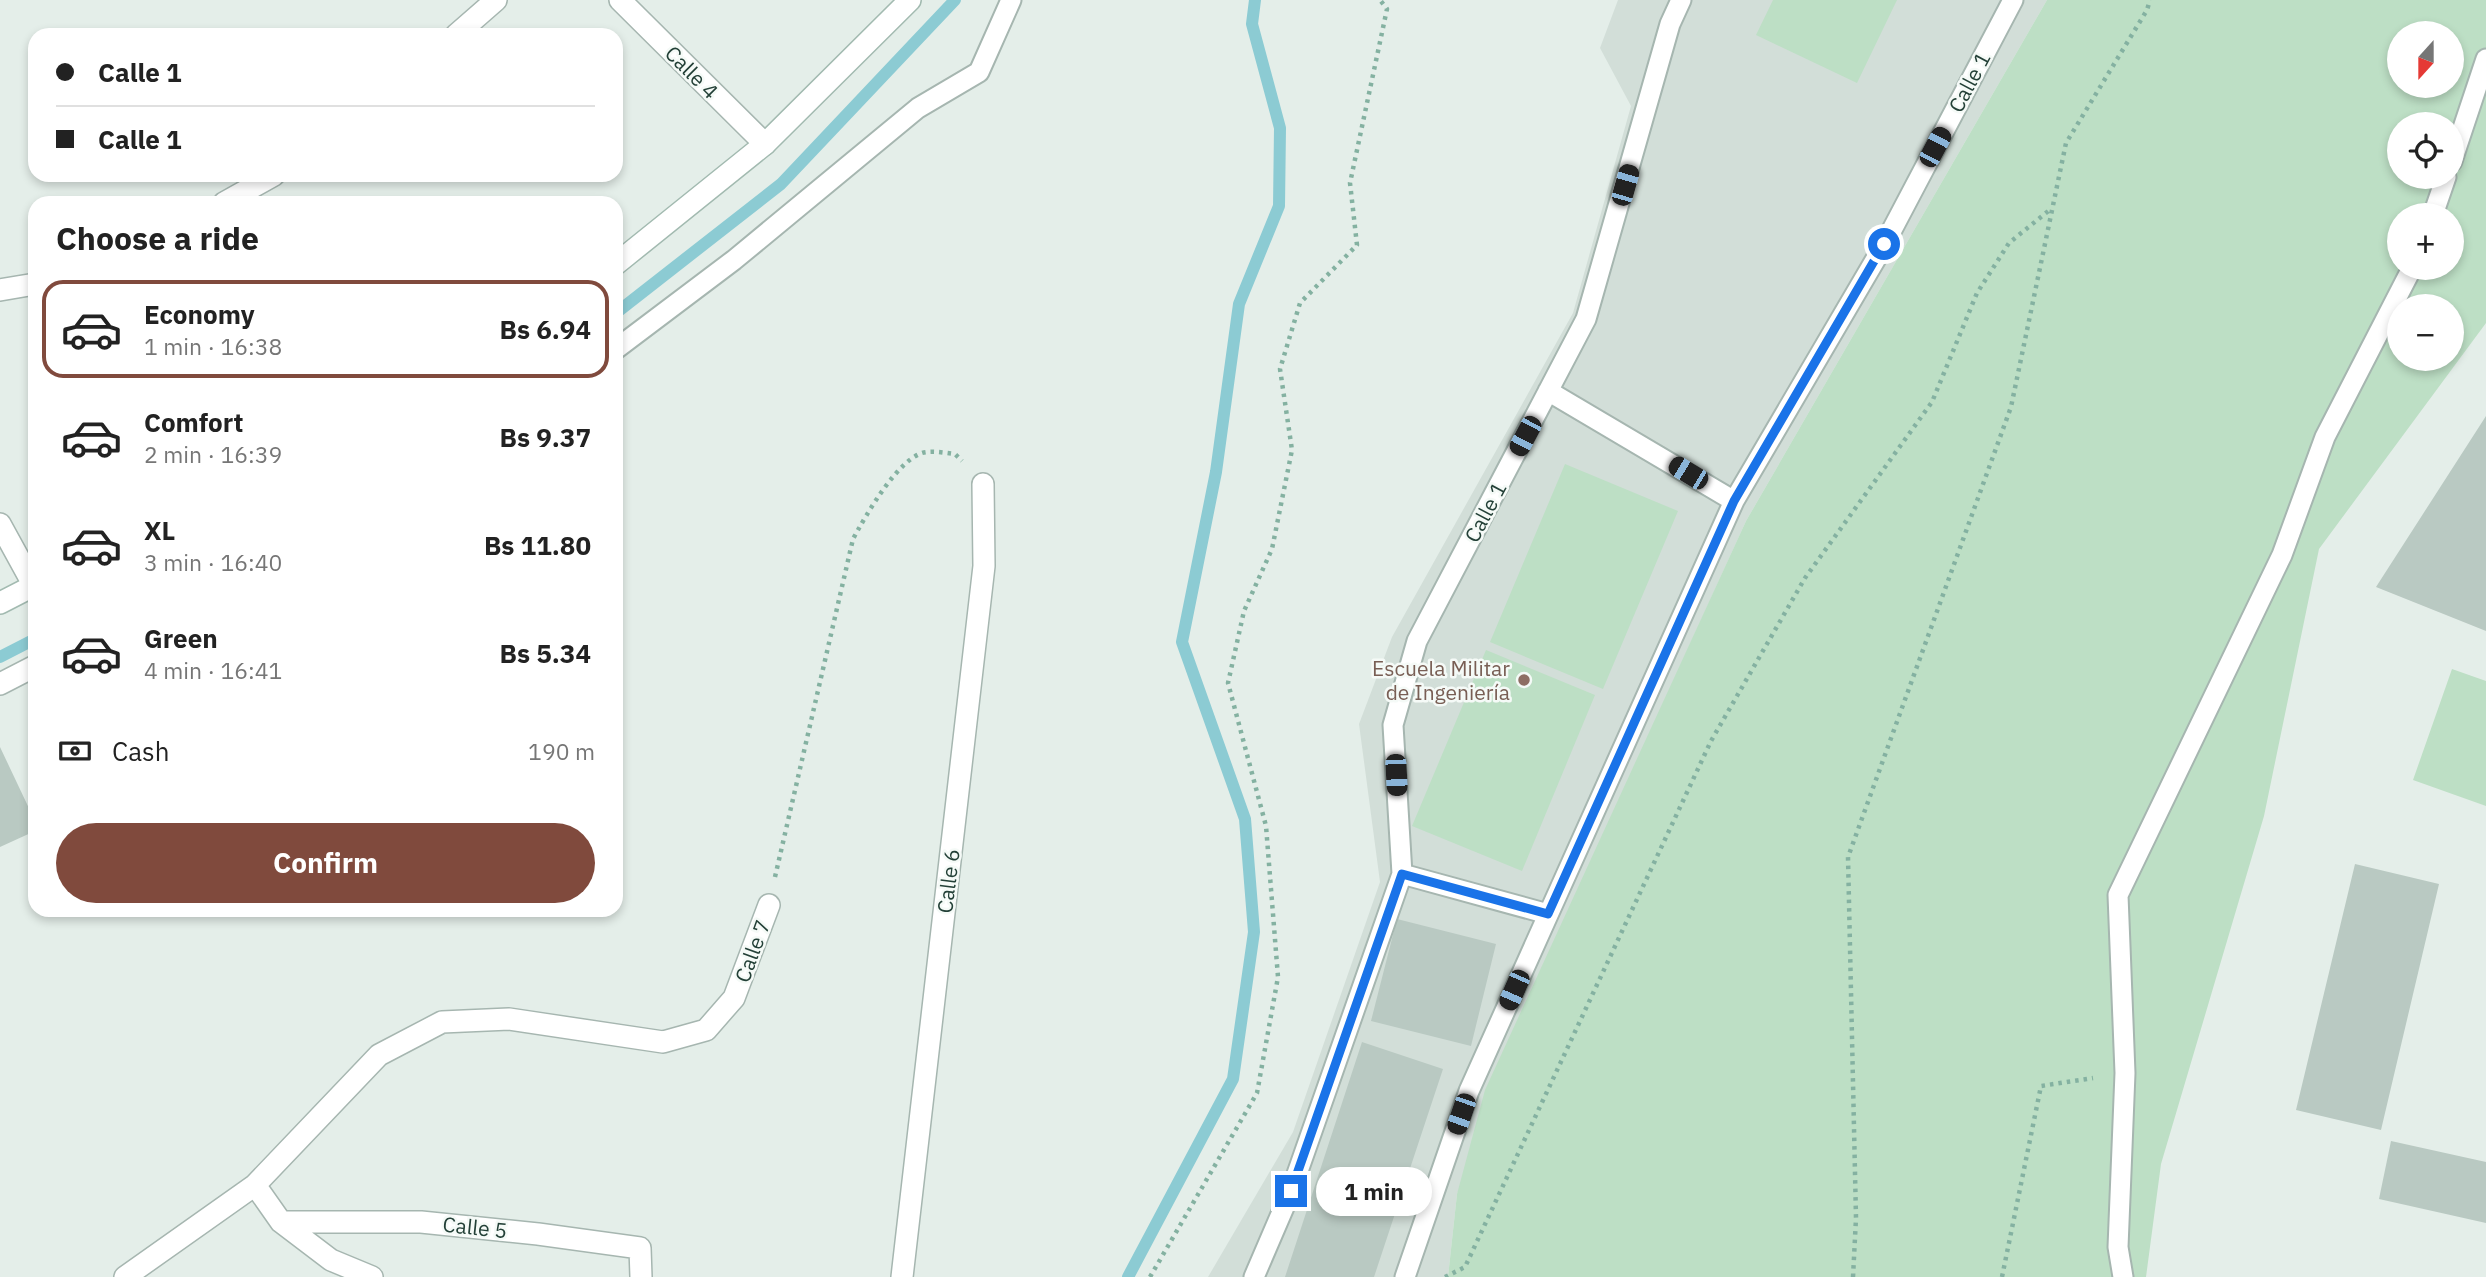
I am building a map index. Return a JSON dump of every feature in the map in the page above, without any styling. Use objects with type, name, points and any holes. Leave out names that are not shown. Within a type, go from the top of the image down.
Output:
[{"type":"street","points":[[464,28],[496,0]]},
{"type":"street","name":"Calle 4","points":[[620,0],[765,144]]},
{"type":"street","points":[[623,258],[765,144],[910,0]]},
{"type":"street","points":[[236,196],[262,182]]},
{"type":"street","points":[[0,290],[28,285]]},
{"type":"street","name":"Calle 6","points":[[902,1277],[984,566],[983,484]]},
{"type":"street","points":[[0,524],[28,575]]},
{"type":"street","points":[[0,603],[28,589]]},
{"type":"street","points":[[0,684],[28,670]]},
{"type":"street","name":"Calle 7","points":[[125,1277],[254,1185],[379,1055],[442,1022],[509,1019],[663,1042],[706,1030],[734,998],[769,905]]},
{"type":"street","points":[[254,1185],[281,1222],[331,1260],[372,1277]]},
{"type":"street","name":"Calle 5","points":[[281,1222],[421,1222],[640,1248],[641,1277]]},
{"type":"lane","points":[[623,344],[734,260],[918,108],[979,72],[1011,0]]},
{"type":"lane","name":"Calle 1","points":[[1254,1277],[1291,1191],[1402,874],[1393,725],[1417,641],[1586,319],[1670,24],[1681,0]]},
{"type":"lane","name":"Calle 1","points":[[1405,1277],[1469,1091],[1734,501],[1884,244],[2013,0]]},
{"type":"lane","points":[[2464,125],[2486,59]]},
{"type":"lane","points":[[2123,1277],[2118,1247],[2125,1073],[2119,895],[2282,555],[2325,437],[2407,280]]},
{"type":"lane","points":[[1548,391],[1734,501]]},
{"type":"lane","points":[[1402,874],[1548,914]]},
{"type":"path","points":[[1150,1277],[1257,1093],[1278,977],[1266,825],[1228,683],[1244,611],[1272,549],[1292,450],[1280,369],[1300,303],[1357,245],[1350,183],[1387,9],[1380,0]]},
{"type":"path","points":[[1853,1277],[1856,1218],[1848,857],[2011,407],[2066,143],[2147,10],[2150,0]]},
{"type":"path","points":[[1445,1277],[1465,1267],[1718,730],[1805,578],[1932,402],[1977,293],[2009,243],[2053,207]]},
{"type":"path","name":"Calle 7","points":[[769,905],[853,539],[873,503],[898,470],[924,452],[955,454],[983,484]]},
{"type":"path","points":[[2002,1277],[2041,1087],[2125,1073]]},
{"type":"shaded area","name":"Escuela Militar de Ingeniería","points":[[1618,0],[2047,0],[1746,521],[1586,873],[1457,1194],[1448,1277],[1208,1277],[1293,1132],[1380,882],[1359,724],[1392,637],[1573,313],[1631,106],[1600,48]]},
{"type":"green space","points":[[1773,0],[1897,0],[1857,83],[1756,35]]},
{"type":"green space","points":[[2047,0],[2486,0],[2486,323],[2464,353],[2464,294],[2387,294],[2387,371],[2451,371],[2319,549],[2264,816],[2161,1164],[2146,1277],[1448,1277],[1457,1194],[1485,1090],[1746,521]]},
{"type":"green space","points":[[1565,464],[1678,511],[1603,689],[1490,642]]},
{"type":"green space","points":[[1486,650],[1595,695],[1522,871],[1412,826]]},
{"type":"green space","points":[[2452,669],[2486,681],[2486,806],[2413,780]]},
{"type":"building","points":[[2486,416],[2486,631],[2376,587]]},
{"type":"building","points":[[0,747],[28,806],[28,834],[0,847]]},
{"type":"building","points":[[2355,864],[2439,884],[2381,1130],[2296,1110]]},
{"type":"building","points":[[1397,919],[1496,944],[1471,1046],[1371,1021]]},
{"type":"building","points":[[1362,1042],[1443,1069],[1374,1277],[1285,1277]]},
{"type":"building","points":[[2391,1141],[2486,1162],[2486,1223],[2379,1199]]},
{"type":"waterway","points":[[623,308],[781,184],[955,0]]},
{"type":"waterway","points":[[1128,1277],[1233,1079],[1254,932],[1245,819],[1182,642],[1216,472],[1239,304],[1279,206],[1280,128],[1252,24],[1255,0]]},
{"type":"waterway","points":[[0,657],[28,643]]},
{"type":"place","name":"Escuela Militar de Ingeniería","points":[[1524,680]]},
{"type":"route","points":[[1291,1191],[1402,874],[1548,914],[1734,501],[1884,244]]}]
